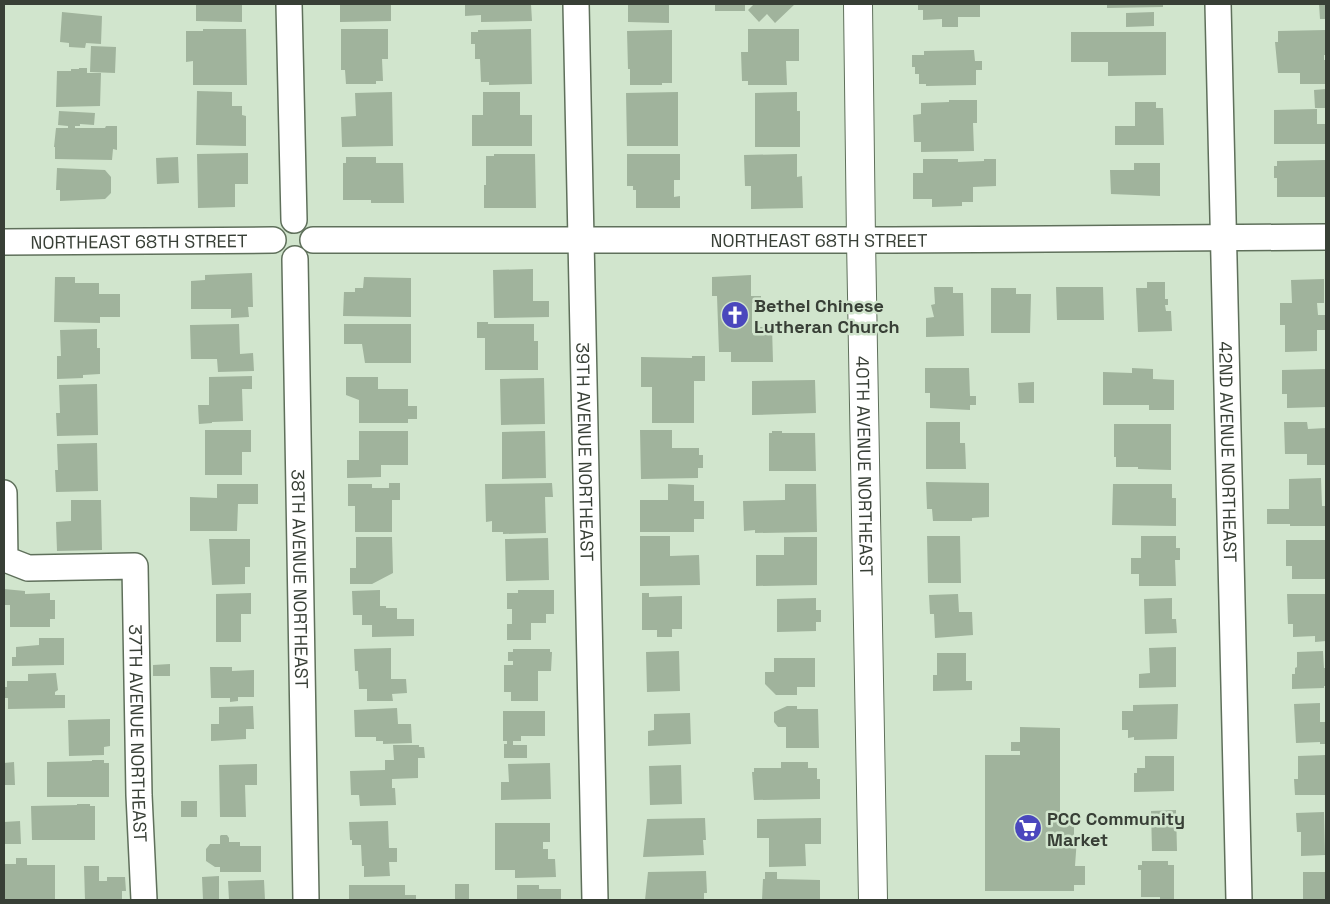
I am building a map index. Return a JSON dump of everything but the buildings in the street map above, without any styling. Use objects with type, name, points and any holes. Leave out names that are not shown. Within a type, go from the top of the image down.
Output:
[{"type":"street","points":[[290,4],[294,220]]},
{"type":"street","name":"39TH AVENUE NORTHEAST","points":[[576,4],[595,900]]},
{"type":"street","name":"40TH AVENUE NORTHEAST","points":[[858,4],[860,240],[873,900]]},
{"type":"street","name":"42ND AVENUE NORTHEAST","points":[[1218,4],[1239,900]]},
{"type":"street","points":[[294,220],[304,223],[309,228],[313,240],[308,252],[295,259],[284,257],[279,253],[275,248],[273,240],[275,229],[279,225],[285,221],[294,220]]},
{"type":"street","name":"NORTHEAST 68TH STREET","points":[[313,240],[860,240],[1326,237]]},
{"type":"street","name":"NORTHEAST 68TH STREET","points":[[4,242],[273,240]]},
{"type":"street","name":"38TH AVENUE NORTHEAST","points":[[295,259],[306,900]]},
{"type":"street","points":[[4,493],[5,559]]},
{"type":"street","name":"37TH AVENUE NORTHEAST","points":[[5,559],[28,568],[135,566],[139,795],[144,900]]},
{"type":"place","name":"Bethel Chinese Lutheran Church","points":[[735,315]]},
{"type":"place","name":"PCC Community Market","points":[[1028,828]]}]
